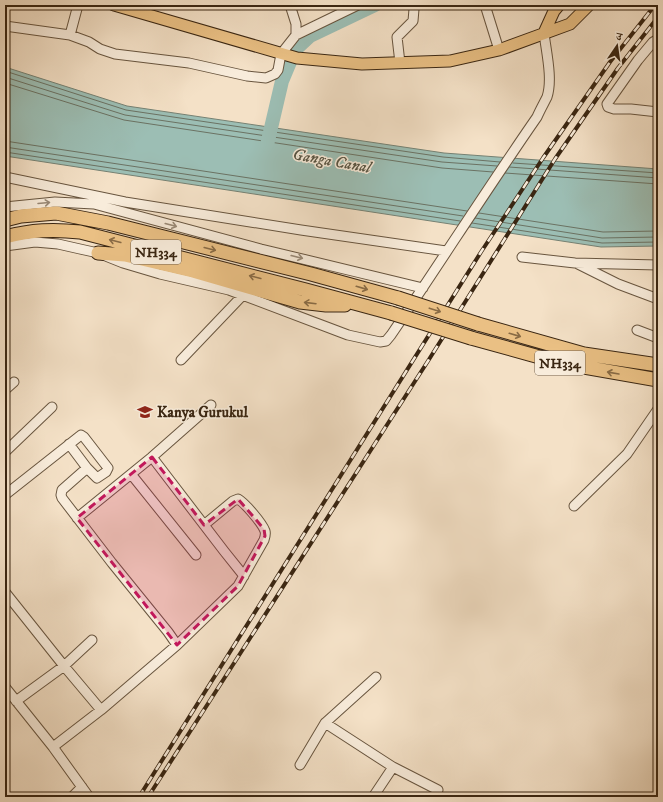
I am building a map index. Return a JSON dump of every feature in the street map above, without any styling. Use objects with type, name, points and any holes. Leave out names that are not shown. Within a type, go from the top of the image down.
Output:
[{"type":"highway","name":"NH334","points":[[5,220],[21,216],[56,214],[108,223],[311,274],[398,298],[478,324],[584,354],[655,364]]},
{"type":"highway","name":"NH334","points":[[5,237],[38,230],[80,232],[306,290],[562,363],[655,380]]},
{"type":"highway","points":[[98,253],[125,255],[193,271],[300,302],[326,305],[363,306]]},
{"type":"main road","points":[[114,5],[283,55],[297,58],[362,64],[450,61],[499,50],[570,24],[589,5]]},
{"type":"main road","points":[[544,33],[554,11],[559,5]]},
{"type":"street","points":[[70,35],[78,5]]},
{"type":"street","points":[[290,5],[296,24],[296,35]]},
{"type":"street","points":[[5,26],[70,35],[89,42],[100,49],[115,54],[189,63],[260,78],[270,77],[275,74],[278,70],[283,55],[296,35],[358,5]]},
{"type":"street","points":[[485,5],[499,50]]},
{"type":"street","points":[[400,63],[397,37],[413,21],[414,9]]},
{"type":"street","points":[[5,246],[35,242],[58,244],[98,253],[123,263],[160,274],[229,290],[348,335],[380,342],[386,341],[537,117],[547,96],[549,76],[544,33]]},
{"type":"street","points":[[658,39],[653,42],[638,60],[606,104],[608,107],[614,109],[631,108],[658,112]]},
{"type":"street","points":[[5,177],[133,203],[301,230],[448,248]]},
{"type":"street","points":[[5,207],[56,202],[94,204],[261,249],[423,288]]},
{"type":"street","points":[[5,216],[21,216]]},
{"type":"street","points":[[522,257],[575,263],[658,265]]},
{"type":"street","points":[[575,263],[618,284],[658,299]]},
{"type":"street","points":[[181,360],[242,295]]},
{"type":"street","points":[[637,330],[658,338]]},
{"type":"street","points":[[5,390],[14,382]]},
{"type":"street","points":[[77,518],[152,457],[211,405]]},
{"type":"street","points":[[5,452],[52,407]]},
{"type":"street","points":[[574,506],[627,454],[658,409]]},
{"type":"street","points":[[5,495],[79,436],[83,436],[108,469],[106,472],[97,478],[87,468],[69,444]]},
{"type":"street","points":[[152,457],[244,576]]},
{"type":"street","points":[[87,468],[62,490],[61,495],[77,518],[177,645]]},
{"type":"street","points":[[131,474],[196,554]]},
{"type":"street","points":[[53,747],[102,710],[177,645],[238,586],[258,552],[265,536],[264,529],[240,500],[236,500],[204,525]]},
{"type":"street","points":[[5,592],[64,666],[102,710]]},
{"type":"street","points":[[16,701],[64,666],[92,640]]},
{"type":"street","points":[[300,765],[325,723],[376,677]]},
{"type":"street","points":[[5,687],[53,747],[89,797]]},
{"type":"street","points":[[325,723],[393,767],[438,790]]},
{"type":"street","points":[[373,797],[393,767]]},
{"type":"street","points":[[72,797],[82,787]]},
{"type":"highlighted area","points":[[152,457],[204,525],[238,499],[264,529],[265,536],[238,586],[177,645],[77,518]]},
{"type":"water","name":"Ganga Canal","points":[[5,67],[127,106],[444,153],[658,169],[658,246],[601,247],[5,156]]},
{"type":"waterway","points":[[267,145],[282,81],[295,50],[310,36],[375,5]]},
{"type":"railway","points":[[139,797],[481,252],[543,158],[610,62],[655,5]]},
{"type":"railway","points":[[148,797],[428,361],[555,159],[618,68],[658,17]]},
{"type":"place","name":"Kanya Gurukul","points":[[145,412]]}]
